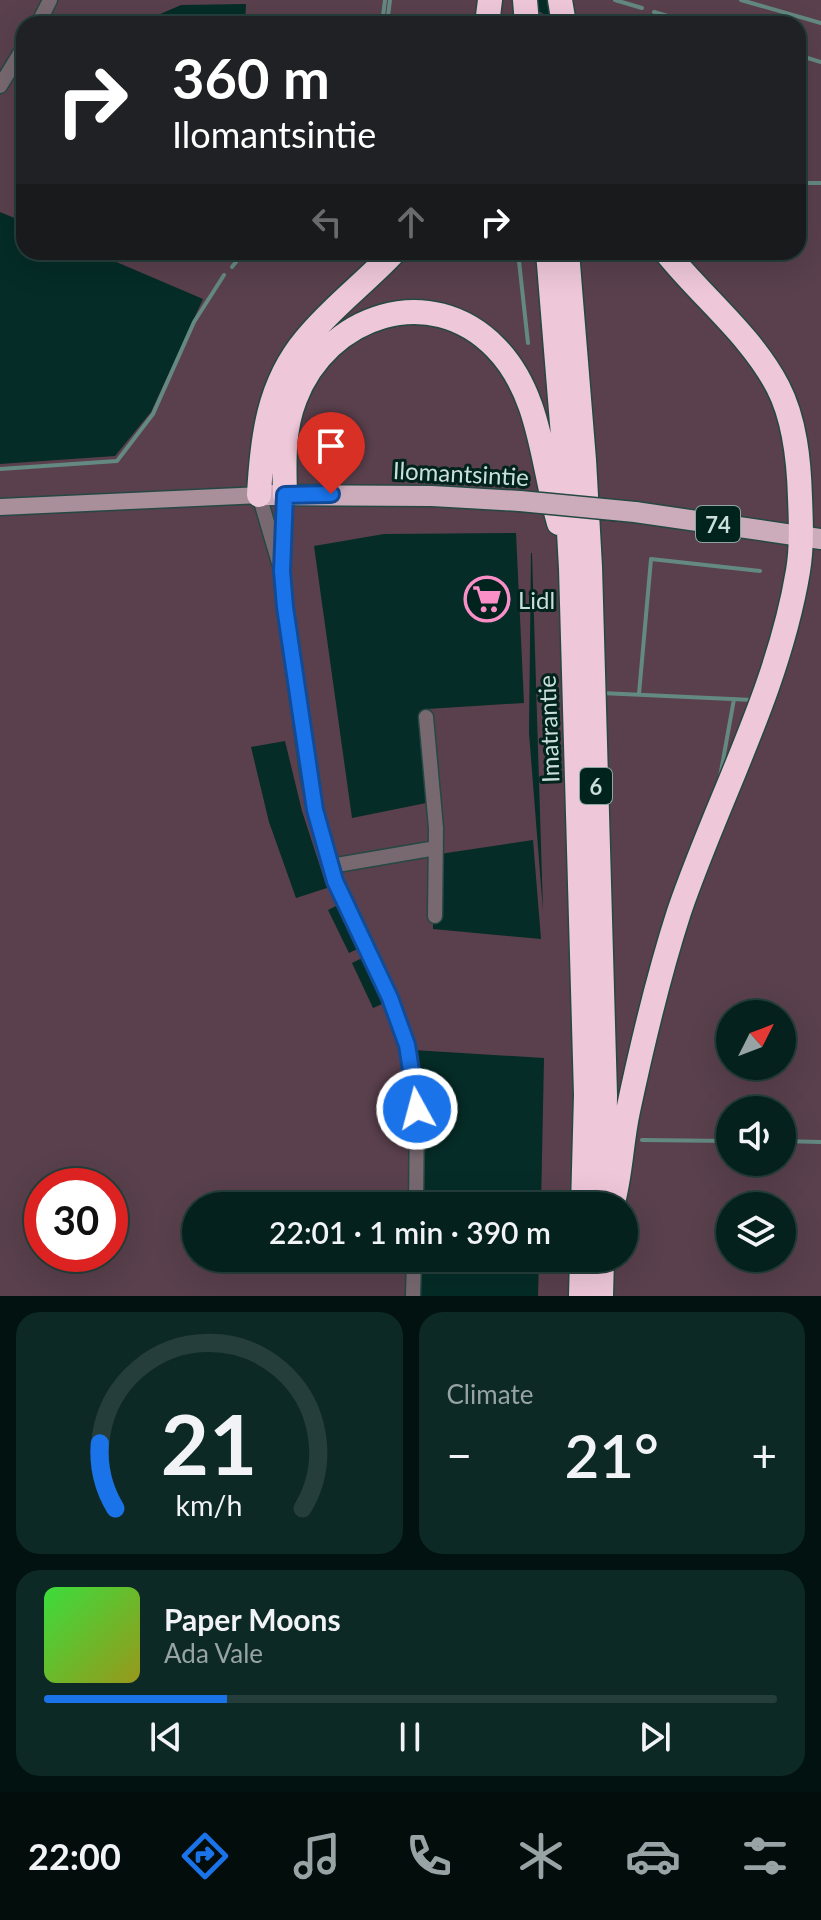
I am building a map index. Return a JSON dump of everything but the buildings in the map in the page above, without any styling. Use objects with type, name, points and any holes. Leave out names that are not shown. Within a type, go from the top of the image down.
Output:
[{"type":"highway","points":[[259,495],[268,413],[292,357],[307,337],[386,260]]},
{"type":"highway","name":"Imatrantie","points":[[549,260],[571,568],[586,1095],[583,1192]]},
{"type":"highway","name":"Imatrantie","points":[[568,260],[591,583],[605,1095],[604,1192]]},
{"type":"highway","points":[[616,1192],[627,1114],[662,972],[700,856],[774,668],[799,568],[811,537],[793,430],[779,389],[746,341],[673,260]]},
{"type":"highway","points":[[285,495],[284,455],[289,415],[304,380],[325,349],[367,320],[387,314],[441,316],[481,334],[497,349],[523,386],[531,405],[549,490],[571,568]]},
{"type":"highway","points":[[581,1296],[582,1272]]},
{"type":"highway","points":[[601,1296],[602,1272]]},
{"type":"main road","name":"Ilomantsintie","points":[[0,507],[259,495],[432,496],[635,512],[811,537]]},
{"type":"street","points":[[0,86],[16,60]]},
{"type":"street","points":[[259,495],[282,571]]},
{"type":"street","points":[[285,495],[282,571],[308,778],[335,881],[390,998],[407,1045],[417,1109],[416,1192]]},
{"type":"street","points":[[426,717],[436,848],[435,916]]},
{"type":"street","points":[[331,866],[436,848]]},
{"type":"street","points":[[413,1296],[414,1272]]},
{"type":"shaded area","points":[[0,0],[519,0],[547,16],[245,16],[246,4],[181,5],[156,16],[16,16],[16,219],[0,212]]},
{"type":"shaded area","points":[[567,0],[821,0],[821,1296],[538,1296],[539,1272],[638,1272],[638,1192],[541,1192],[544,1058],[413,1050],[423,1088],[426,1133],[424,1192],[182,1192],[182,1272],[421,1272],[420,1296],[0,1296],[0,510],[403,500],[619,522],[629,515],[804,540],[801,432],[680,260],[806,260],[806,16],[570,16]],"holes":[[[516,533],[524,703],[427,709],[436,801],[352,818],[314,546],[384,534]],[[532,553],[543,911],[529,733]],[[285,741],[302,811],[327,888],[296,898],[269,822],[251,747]],[[533,840],[541,939],[433,929],[433,855]],[[342,903],[364,946],[349,953],[328,910]],[[368,955],[389,1001],[373,1008],[352,963]]]},
{"type":"shaded area","points":[[112,260],[666,260],[775,391],[797,528],[555,495],[515,367],[416,309],[310,363],[282,490],[0,505],[0,464],[115,456],[151,412],[203,299]]},
{"type":"shaded area","points":[[441,320],[510,372],[548,496],[288,490],[306,383],[366,326]]},
{"type":"waterway","points":[[383,16],[385,0]]},
{"type":"waterway","points":[[388,16],[390,0]]},
{"type":"waterway","points":[[615,0],[642,8]]},
{"type":"waterway","points":[[741,0],[797,16]]},
{"type":"waterway","points":[[654,12],[668,16]]},
{"type":"waterway","points":[[806,19],[821,23]]},
{"type":"waterway","points":[[806,57],[821,62]]},
{"type":"waterway","points":[[806,183],[821,183]]},
{"type":"waterway","points":[[232,267],[238,260]]},
{"type":"waterway","points":[[519,260],[528,343]]},
{"type":"waterway","points":[[0,469],[117,461],[153,414],[194,322],[224,275]]},
{"type":"waterway","points":[[639,694],[651,559],[760,571]]},
{"type":"waterway","points":[[601,693],[753,700]]},
{"type":"waterway","points":[[720,777],[734,699]]},
{"type":"waterway","points":[[642,1140],[716,1141]]},
{"type":"waterway","points":[[796,1141],[821,1142]]},
{"type":"place","name":"Lidl","points":[[487,599]]},
{"type":"route","points":[[331,494],[285,495],[282,571],[308,778],[335,881],[390,998],[407,1045],[417,1109]]}]
